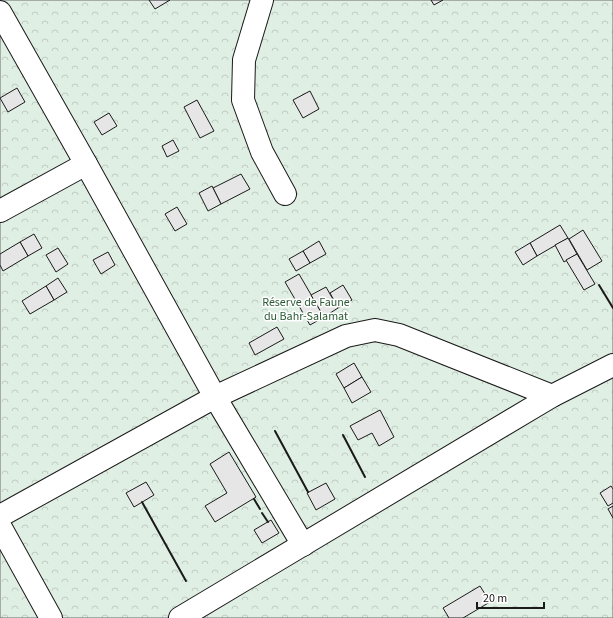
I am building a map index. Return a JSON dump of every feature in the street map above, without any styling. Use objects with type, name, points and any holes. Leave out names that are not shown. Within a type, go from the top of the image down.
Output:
[{"type":"street","points":[[262,0],[244,60],[243,100],[262,152],[285,194]]},
{"type":"street","points":[[0,12],[215,397],[302,545]]},
{"type":"street","points":[[0,211],[86,164]]},
{"type":"street","points":[[0,516],[215,397],[346,336],[375,330],[399,335],[552,396]]},
{"type":"street","points":[[180,618],[552,396],[613,364]]},
{"type":"street","points":[[0,526],[51,618]]},
{"type":"green space","name":"Réserve de Faune du Bahr-Salamat","points":[[0,0],[613,0],[613,618],[0,618]]},
{"type":"building","points":[[149,0],[170,0],[155,9]]},
{"type":"building","points":[[431,0],[443,0],[434,5]]},
{"type":"building","points":[[17,88],[25,102],[8,112],[0,98]]},
{"type":"building","points":[[310,91],[319,109],[303,118],[293,100]]},
{"type":"building","points":[[197,100],[214,131],[200,138],[184,107]]},
{"type":"building","points":[[109,113],[117,126],[102,135],[94,122]]},
{"type":"building","points":[[173,140],[179,151],[167,157],[162,146]]},
{"type":"building","points":[[241,174],[250,189],[221,204],[213,188]]},
{"type":"building","points":[[212,186],[221,204],[208,211],[199,193]]},
{"type":"building","points":[[177,207],[187,224],[175,231],[165,214]]},
{"type":"building","points":[[560,225],[568,238],[537,256],[530,243]]},
{"type":"building","points":[[583,230],[602,261],[587,270],[569,239]]},
{"type":"building","points":[[34,234],[42,248],[28,256],[20,242]]},
{"type":"building","points":[[568,238],[577,254],[564,262],[555,245]]},
{"type":"building","points":[[319,241],[326,254],[310,263],[303,251]]},
{"type":"building","points":[[20,242],[28,256],[3,271],[0,265],[0,254]]},
{"type":"building","points":[[530,243],[537,256],[523,265],[515,252]]},
{"type":"building","points":[[58,248],[68,264],[56,272],[46,255]]},
{"type":"building","points":[[303,251],[310,263],[296,271],[289,259]]},
{"type":"building","points":[[108,252],[115,265],[101,274],[93,260]]},
{"type":"building","points":[[577,254],[595,284],[584,290],[566,260]]},
{"type":"building","points":[[299,274],[324,317],[310,325],[285,282]]},
{"type":"building","points":[[58,278],[67,292],[54,300],[46,286]]},
{"type":"building","points":[[343,285],[352,300],[338,308],[330,293]]},
{"type":"building","points":[[46,286],[54,300],[30,314],[22,301]]},
{"type":"building","points":[[326,287],[338,308],[324,317],[311,295]]},
{"type":"building","points":[[277,327],[284,339],[255,355],[249,343]]},
{"type":"building","points":[[354,363],[362,377],[344,388],[336,374]]},
{"type":"building","points":[[362,377],[371,392],[352,403],[344,388]]},
{"type":"building","points":[[380,410],[394,437],[379,446],[372,433],[358,440],[350,426]]},
{"type":"building","points":[[229,452],[256,497],[215,522],[205,506],[227,493],[210,464]]},
{"type":"building","points":[[146,482],[154,495],[134,507],[126,493]]},
{"type":"building","points":[[326,483],[335,499],[316,510],[307,493]]},
{"type":"building","points":[[611,486],[613,489],[613,503],[608,506],[600,493]]},
{"type":"building","points":[[613,506],[613,518],[608,509]]},
{"type":"building","points":[[271,520],[279,533],[262,543],[254,530]]},
{"type":"building","points":[[480,586],[490,602],[463,618],[449,618],[443,608]]},
{"type":"wall","points":[[599,285],[613,308]]},
{"type":"wall","points":[[275,431],[308,492]]},
{"type":"wall","points":[[343,435],[365,477]]},
{"type":"wall","points":[[254,499],[260,509]]},
{"type":"wall","points":[[142,502],[186,581]]},
{"type":"wall","points":[[262,513],[268,522]]}]
